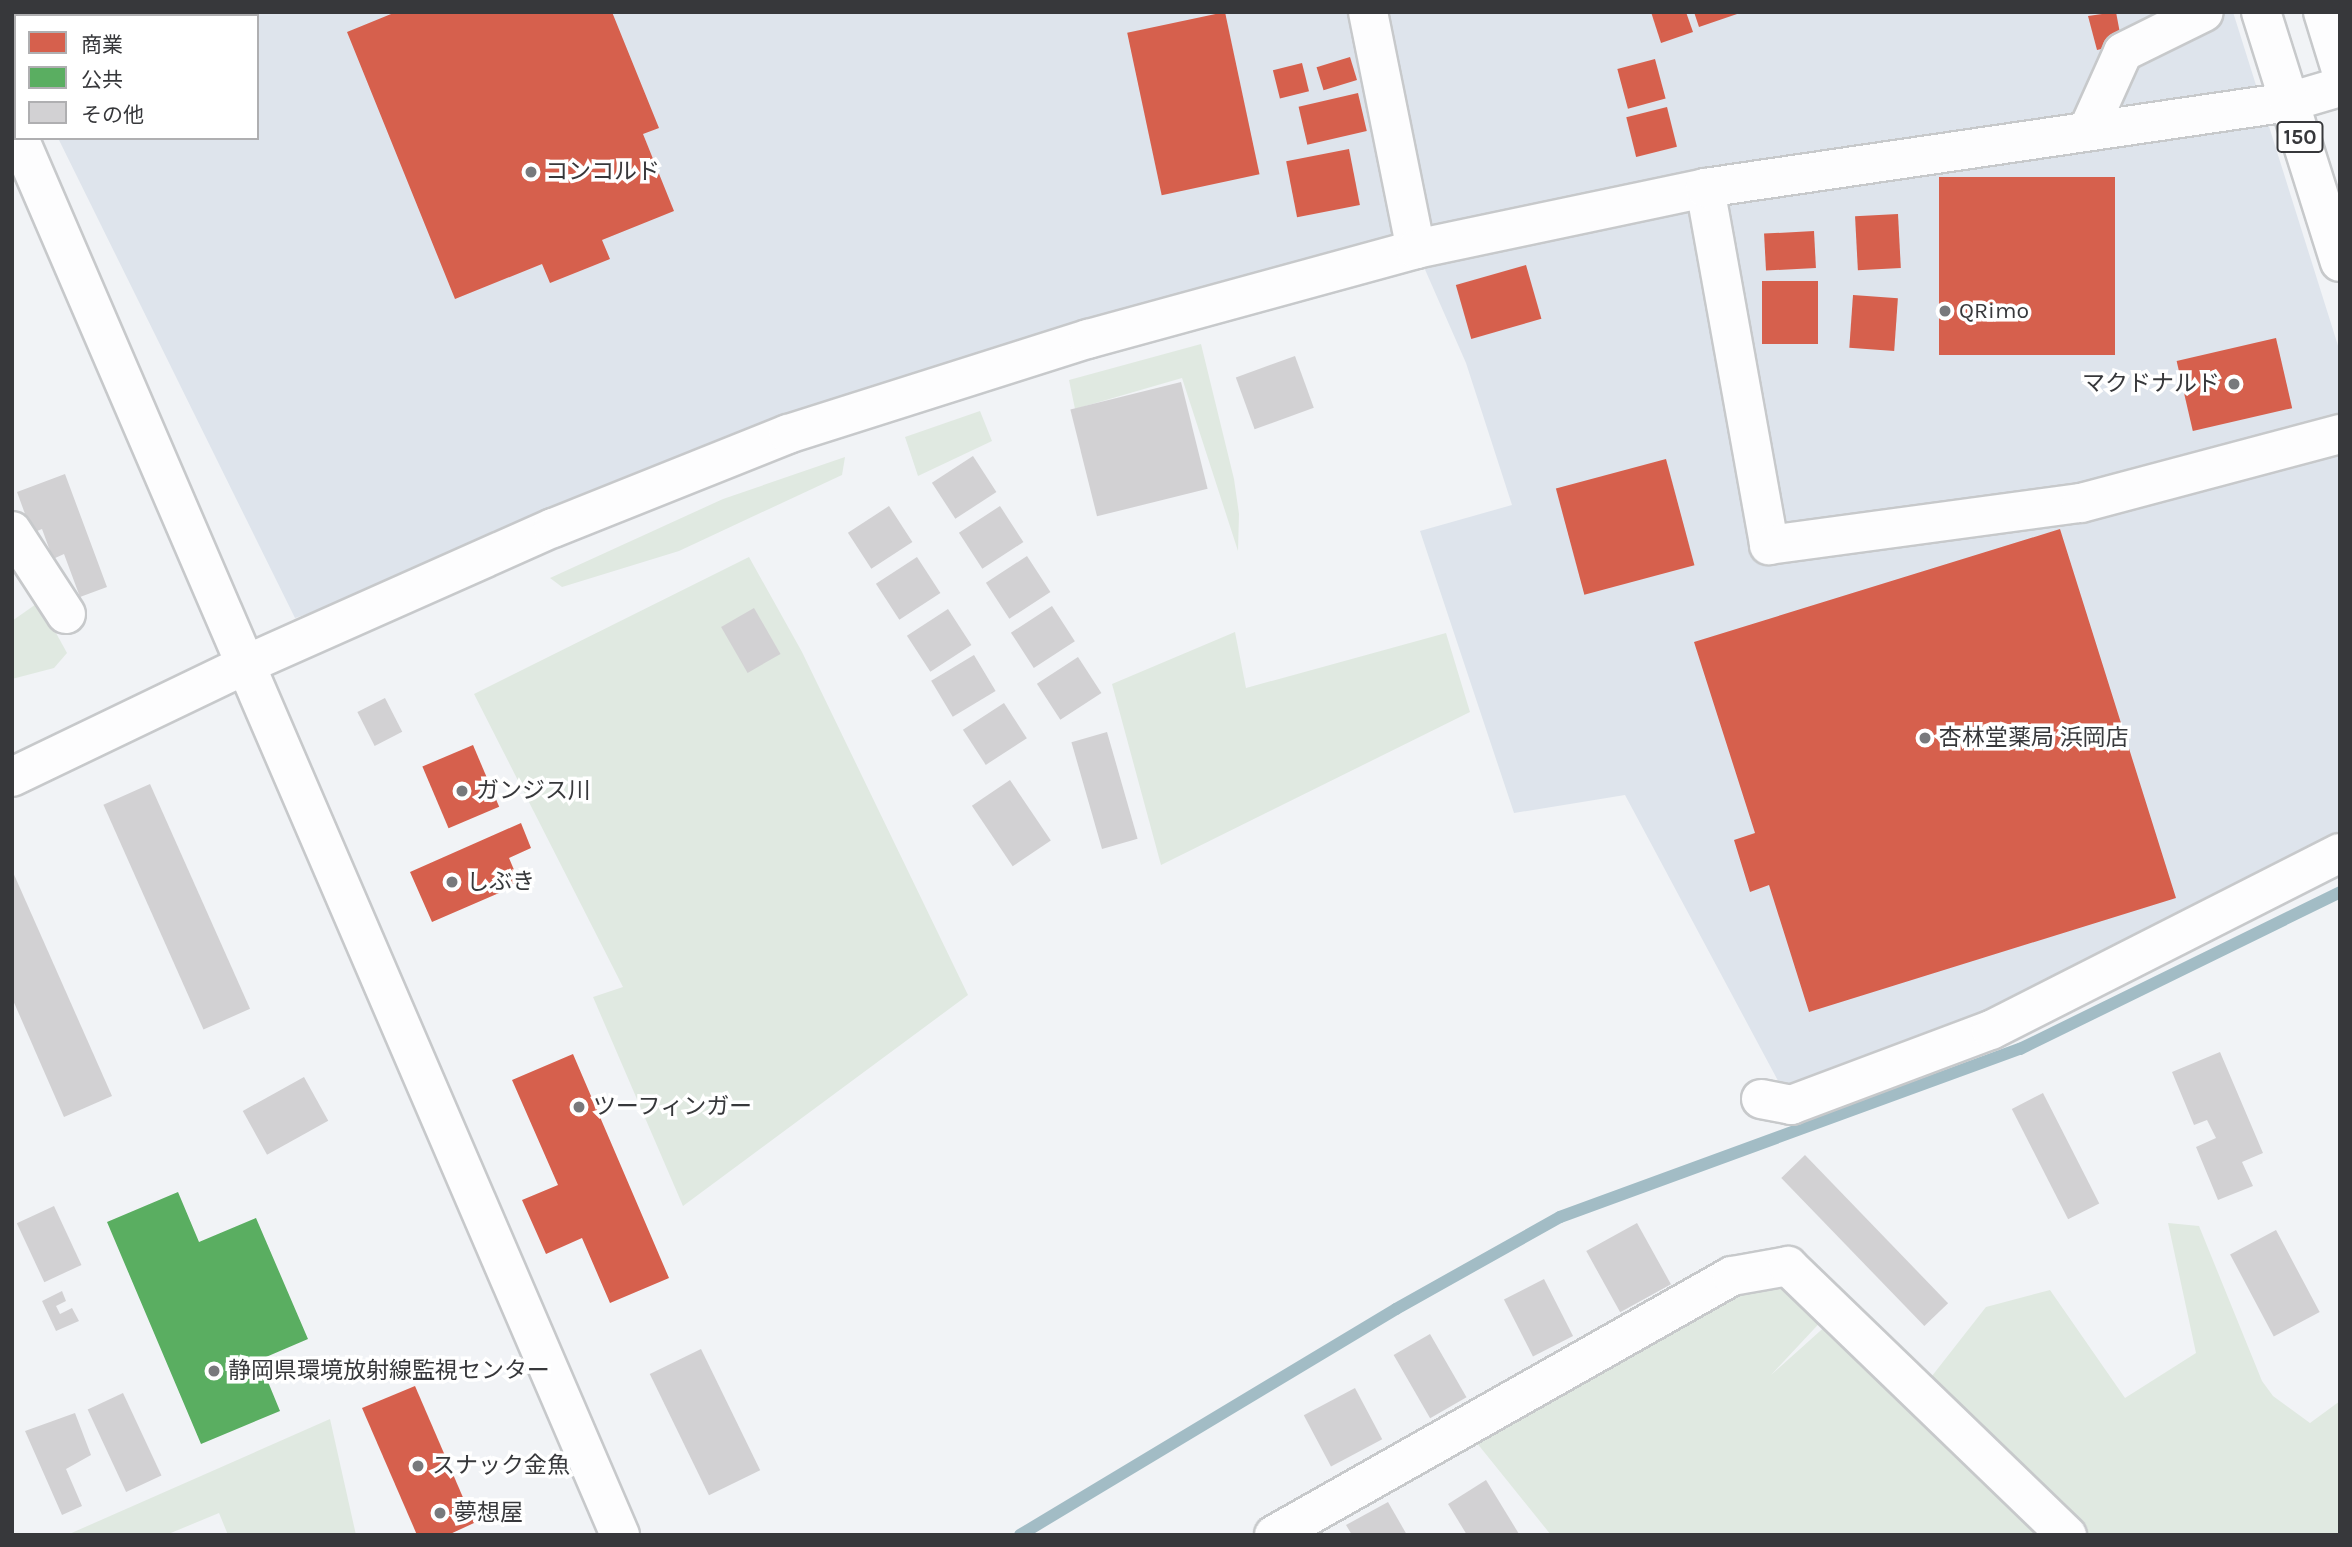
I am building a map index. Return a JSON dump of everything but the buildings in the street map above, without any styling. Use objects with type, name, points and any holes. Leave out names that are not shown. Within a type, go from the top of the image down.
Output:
[{"type":"main road","points":[[1368,12],[1416,249]]},
{"type":"main road","points":[[2088,130],[2123,52],[2204,12]]},
{"type":"main road","name":"150","points":[[2261,12],[2340,262]]},
{"type":"main road","points":[[2323,12],[2340,67]]},
{"type":"main road","points":[[12,777],[247,664],[553,528],[788,434],[1088,339],[1416,249],[1705,188],[2289,102],[2340,87]]},
{"type":"main road","points":[[18,140],[247,664],[620,1535]]},
{"type":"main road","points":[[1705,188],[1769,545],[2081,503],[2340,433]]},
{"type":"main road","points":[[12,531],[66,614]]},
{"type":"main road","points":[[1761,1099],[1791,1105],[1991,1030],[2340,853]]},
{"type":"main road","points":[[1274,1535],[1732,1276],[1788,1266],[2067,1535]]},
{"type":"shaded area","points":[[12,12],[2233,12],[2340,352],[2340,846],[1791,1105],[1625,795],[1514,813],[1420,531],[1512,505],[1466,363],[1416,249],[295,618],[59,140],[259,140],[259,14],[14,14],[14,32]]},
{"type":"shaded area","points":[[1201,344],[1234,479],[1239,514],[1238,551],[1182,378],[1075,409],[1069,380]]},
{"type":"shaded area","points":[[980,411],[992,441],[918,476],[905,437]]},
{"type":"shaded area","points":[[845,457],[842,475],[679,551],[562,587],[550,578],[723,499]]},
{"type":"shaded area","points":[[749,557],[802,652],[968,995],[683,1206],[593,997],[623,987],[474,694]]},
{"type":"shaded area","points":[[39,602],[67,653],[54,668],[12,679],[12,621]]},
{"type":"shaded area","points":[[1235,632],[1246,688],[1446,633],[1470,712],[1161,865],[1112,684]]},
{"type":"shaded area","points":[[2168,1223],[2199,1226],[2262,1381],[2273,1396],[2310,1423],[2340,1401],[2340,1535],[1551,1535],[1464,1427],[1782,1273],[1828,1314],[1771,1375],[1829,1323],[1921,1390],[1986,1307],[2050,1290],[2125,1398],[2196,1353]]},
{"type":"shaded area","points":[[330,1419],[356,1535],[228,1535],[219,1513],[166,1535],[67,1535]]},
{"type":"waterway","points":[[1020,1535],[1396,1309],[1560,1217],[2020,1049],[2340,892]]},
{"type":"place","name":"コンコルド","points":[[531,172]]},
{"type":"place","name":"QRimo","points":[[1945,311]]},
{"type":"place","name":"マクドナルド","points":[[2234,384]]},
{"type":"place","name":"杏林堂薬局 浜岡店","points":[[1925,738]]},
{"type":"place","name":"ガンジス川","points":[[462,791]]},
{"type":"place","name":"しぶき","points":[[452,882]]},
{"type":"place","name":"ツーフィンガー","points":[[579,1107]]},
{"type":"place","name":"静岡県環境放射線監視センター","points":[[214,1371]]},
{"type":"place","name":"スナック金魚","points":[[418,1466]]},
{"type":"place","name":"夢想屋","points":[[440,1513]]}]
